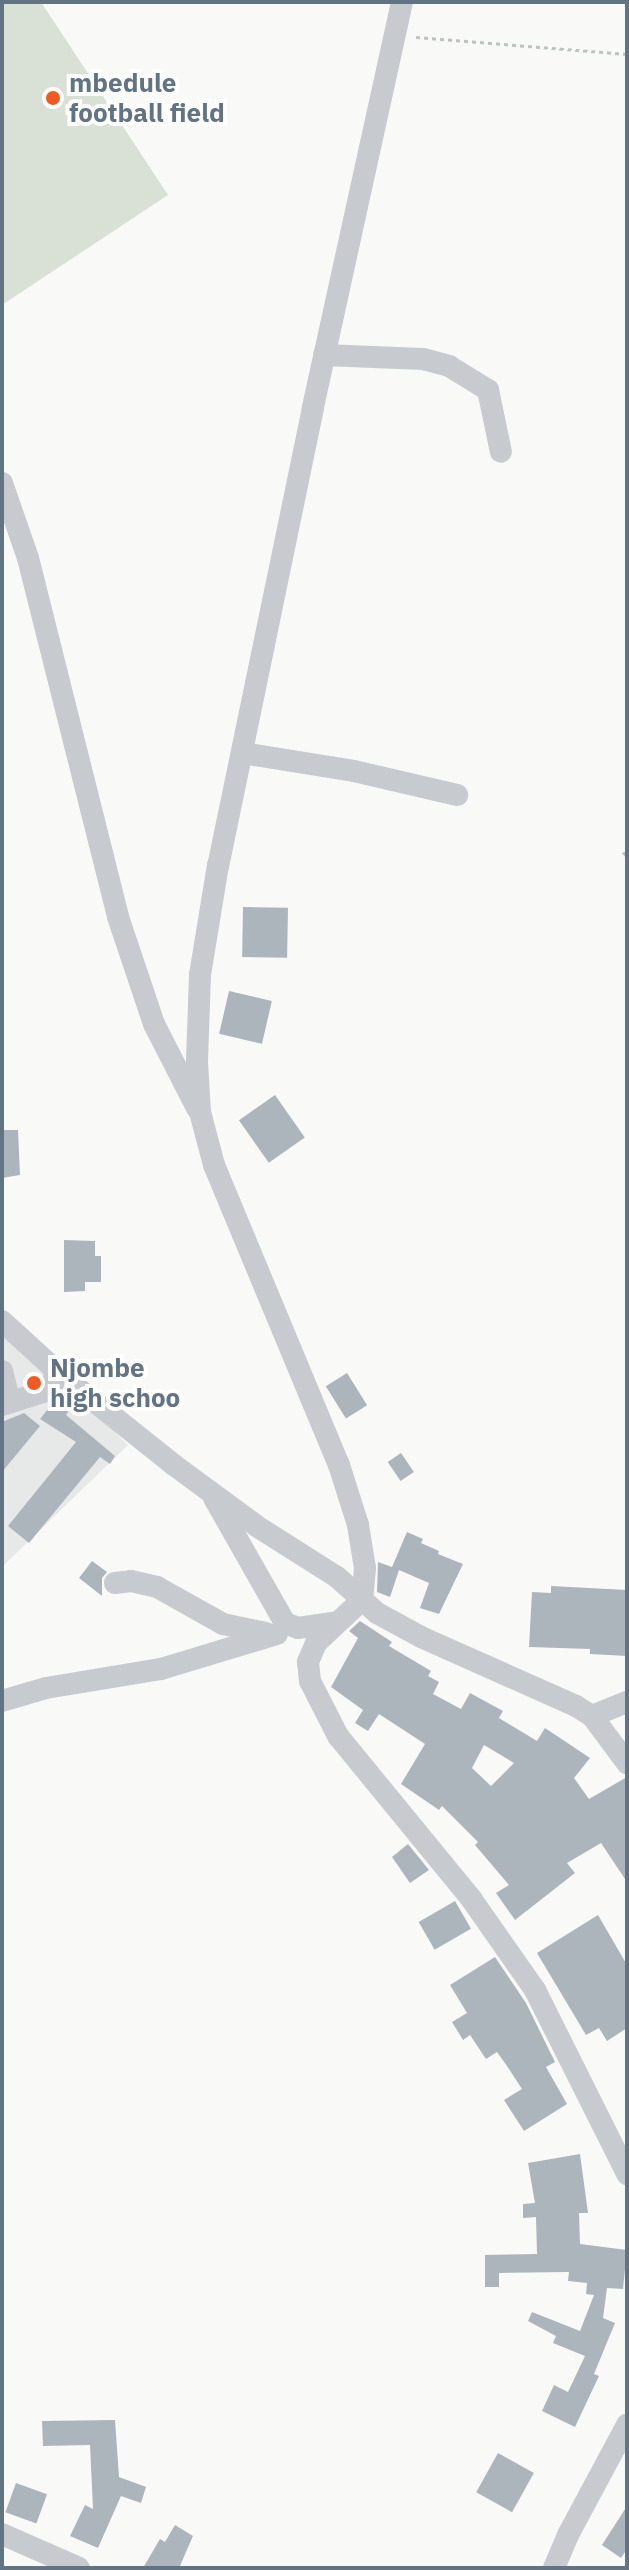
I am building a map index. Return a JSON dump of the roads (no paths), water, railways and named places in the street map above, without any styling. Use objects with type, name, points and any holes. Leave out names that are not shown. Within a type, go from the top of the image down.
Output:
[{"type":"street","points":[[402,2],[324,355],[200,975],[197,1062],[200,1112],[214,1165],[352,1501],[365,1568],[362,1600],[316,1643],[308,1662],[310,1681],[338,1736],[472,1900],[535,1990],[627,2174]]},
{"type":"street","points":[[324,355],[423,359],[449,366],[488,390],[501,452]]},
{"type":"street","points":[[2,483],[28,558],[118,917],[154,1024],[200,1112]]},
{"type":"street","points":[[242,753],[354,771],[457,795]]},
{"type":"street","points":[[3,1325],[60,1374],[210,1491],[337,1577],[385,1618],[592,1716],[627,1763]]},
{"type":"street","points":[[2,1371],[6,1403],[43,1392],[60,1374]]},
{"type":"street","points":[[210,1491],[279,1616],[288,1625],[288,1631]]},
{"type":"street","points":[[115,1583],[143,1582],[237,1630],[288,1631]]},
{"type":"street","points":[[2,1701],[46,1688],[150,1671],[288,1631],[338,1622]]},
{"type":"street","points":[[592,1716],[627,1702]]},
{"type":"street","points":[[554,2568],[569,2533],[617,2466],[627,2425]]},
{"type":"street","points":[[2,2534],[79,2568]]},
{"type":"place","name":"mbedule football field","points":[[53,98]]},
{"type":"place","name":"Njombe high schoo","points":[[34,1383]]}]
